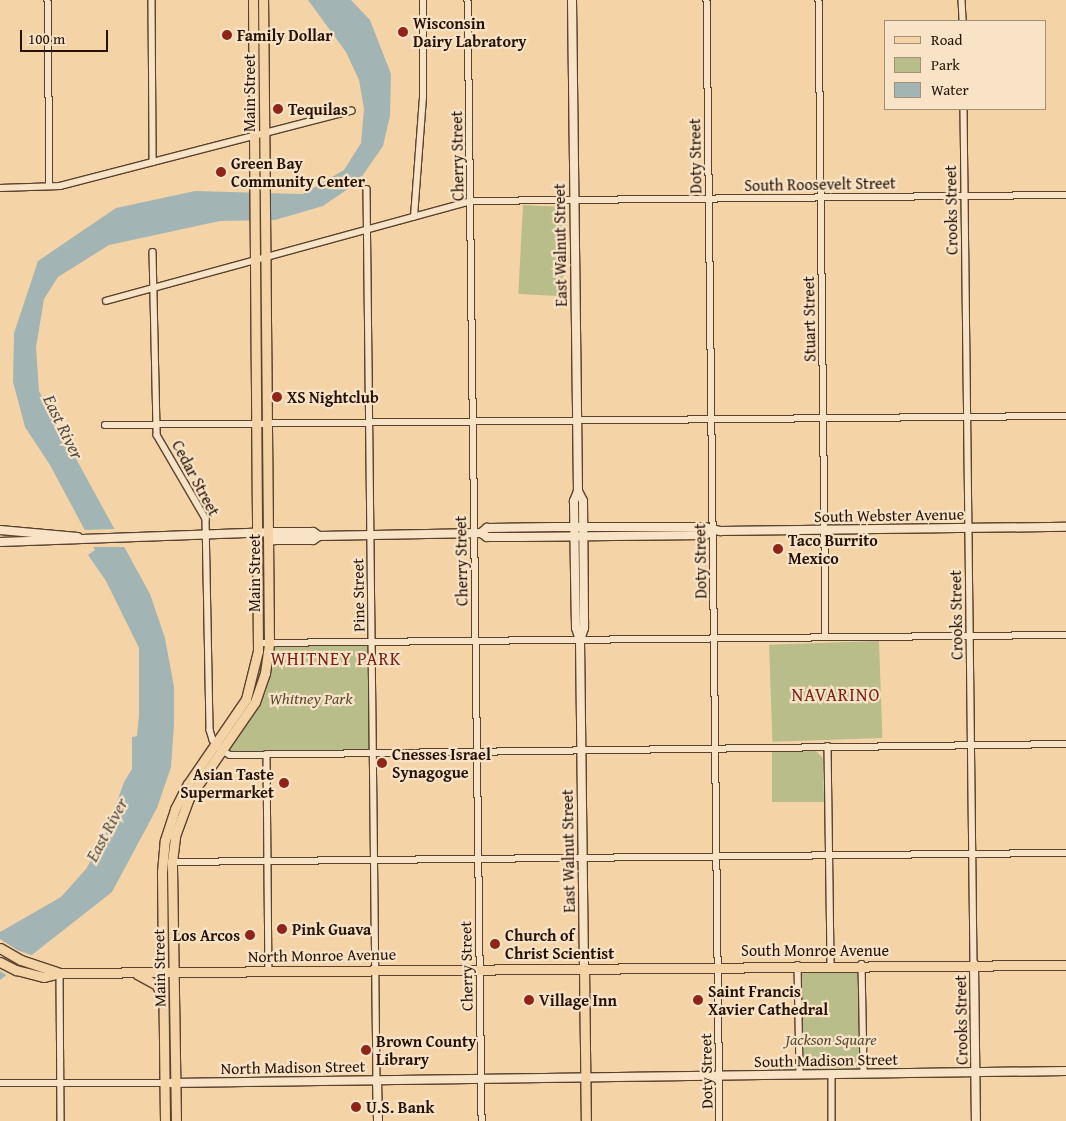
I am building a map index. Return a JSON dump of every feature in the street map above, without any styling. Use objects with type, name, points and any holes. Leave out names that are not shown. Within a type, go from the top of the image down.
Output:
[{"type":"main road","name":"Main Street","points":[[176,1121],[172,862],[181,815],[246,699],[256,670],[259,643],[253,0]]},
{"type":"main road","name":"Main Street","points":[[165,1121],[162,863],[164,840],[177,804],[218,746],[255,702],[265,673],[269,643],[263,0]]},
{"type":"main road","name":"East Walnut Street","points":[[572,0],[578,422],[578,491],[574,501],[574,536],[576,628],[580,640],[586,1121]]},
{"type":"main road","name":"East Walnut Street","points":[[578,491],[583,501],[584,628],[580,640]]},
{"type":"main road","name":"South Webster Avenue","points":[[478,533],[487,528],[583,526],[705,527],[713,531]]},
{"type":"main road","name":"South Webster Avenue","points":[[478,533],[487,537],[705,535],[713,531],[1066,527]]},
{"type":"main road","points":[[0,530],[52,532],[85,538]]},
{"type":"main road","points":[[0,542],[259,534],[269,534],[274,540],[313,540],[319,536],[478,533]]},
{"type":"main road","points":[[0,948],[27,962],[60,973]]},
{"type":"main road","name":"South Monroe Avenue","points":[[1045,963],[1066,960]]},
{"type":"main road","name":"North Monroe Avenue","points":[[0,962],[16,970],[44,977],[60,973],[584,967]]},
{"type":"main road","name":"South Monroe Avenue","points":[[584,967],[1045,963],[1066,965]]},
{"type":"main road","name":"Crooks Street","points":[[974,964],[976,1121]]},
{"type":"main road","points":[[132,972],[157,985],[163,1005]]},
{"type":"main road","name":"South Madison Street","points":[[586,1076],[1066,1071]]},
{"type":"main road","name":"North Madison Street","points":[[165,1082],[481,1079],[586,1076]]},
{"type":"main road","name":"Pine Street","points":[[378,1080],[378,1121]]},
{"type":"street","points":[[48,0],[50,186]]},
{"type":"street","points":[[152,0],[154,162]]},
{"type":"street","points":[[414,216],[423,98],[423,0]]},
{"type":"street","name":"Cherry Street","points":[[468,0],[474,423],[478,533],[476,641],[482,1121]]},
{"type":"street","name":"Doty Street","points":[[707,0],[720,1121]]},
{"type":"street","name":"Stuart Street","points":[[819,0],[826,637]]},
{"type":"street","points":[[962,0],[963,20]]},
{"type":"street","name":"Crooks Street","points":[[964,110],[974,964]]},
{"type":"street","points":[[0,188],[50,186],[264,135],[351,111]]},
{"type":"street","name":"Pine Street","points":[[367,189],[378,1080]]},
{"type":"street","name":"South Roosevelt Street","points":[[106,301],[266,259],[471,201],[1066,195]]},
{"type":"street","name":"Cedar Street","points":[[153,252],[157,434],[206,519],[210,730],[218,746]]},
{"type":"street","points":[[105,425],[1066,416]]},
{"type":"street","points":[[259,643],[1066,635]]},
{"type":"street","points":[[218,746],[230,754],[267,754],[374,751],[1066,744]]},
{"type":"street","points":[[828,746],[830,965]]},
{"type":"street","points":[[267,754],[270,970]]},
{"type":"street","points":[[162,863],[1066,853]]},
{"type":"street","points":[[862,964],[864,1074]]},
{"type":"street","points":[[798,965],[800,1074]]},
{"type":"street","points":[[60,973],[62,1121]]},
{"type":"street","points":[[832,1074],[832,1121]]},
{"type":"street","name":"North Madison Street","points":[[0,1083],[165,1082]]},
{"type":"green space","points":[[523,205],[567,207],[562,296],[518,294]]},
{"type":"green space","points":[[879,641],[882,738],[772,742],[769,645]]},
{"type":"green space","name":"Whitney Park","points":[[372,642],[374,751],[230,755],[217,745],[249,698],[266,643]]},
{"type":"green space","points":[[816,751],[823,758],[824,802],[772,802],[772,752]]},
{"type":"green space","name":"Jackson Square","points":[[862,964],[864,1073],[800,1074],[798,965]]},
{"type":"water","points":[[308,0],[351,0],[370,20],[391,74],[390,116],[383,146],[358,182],[323,206],[275,220],[220,221],[109,245],[58,277],[44,299],[36,347],[39,391],[150,594],[165,638],[174,687],[174,725],[171,767],[157,808],[112,892],[0,980],[0,932],[61,897],[86,869],[106,833],[124,782],[132,769],[132,737],[137,736],[139,715],[139,648],[106,581],[88,555],[95,550],[89,538],[50,465],[25,427],[13,382],[14,333],[38,261],[116,208],[195,191],[303,194],[344,170],[361,143],[364,109],[359,80],[346,52]]},
{"type":"pier","points":[[116,529],[126,547],[91,547],[82,530]]},
{"type":"pier","points":[[0,939],[17,950],[34,956],[8,976],[0,971]]},
{"type":"place","name":"Wisconsin Dairy Labratory","points":[[403,32]]},
{"type":"place","name":"Family Dollar","points":[[227,35]]},
{"type":"place","name":"Tequilas","points":[[278,109]]},
{"type":"place","name":"Green Bay Community Center","points":[[221,172]]},
{"type":"place","name":"XS Nightclub","points":[[277,397]]},
{"type":"place","name":"Taco Burrito Mexico","points":[[778,549]]},
{"type":"place","name":"Cnesses Israel Synagogue","points":[[382,763]]},
{"type":"place","name":"Asian Taste Supermarket","points":[[284,783]]},
{"type":"place","name":"Pink Guava","points":[[282,929]]},
{"type":"place","name":"Los Arcos","points":[[250,935]]},
{"type":"place","name":"Church of Christ Scientist","points":[[495,944]]},
{"type":"place","name":"Village Inn","points":[[529,1000]]},
{"type":"place","name":"Saint Francis Xavier Cathedral","points":[[698,1000]]},
{"type":"place","name":"Brown County Library","points":[[366,1050]]},
{"type":"place","name":"U.S. Bank","points":[[356,1107]]},
{"type":"district","name":"WHITNEY PARK","points":[[336,659]]},
{"type":"district","name":"NAVARINO","points":[[836,695]]},
{"type":"water label","name":"East River","points":[[63,427]]},
{"type":"water label","name":"East River","points":[[107,830]]}]
